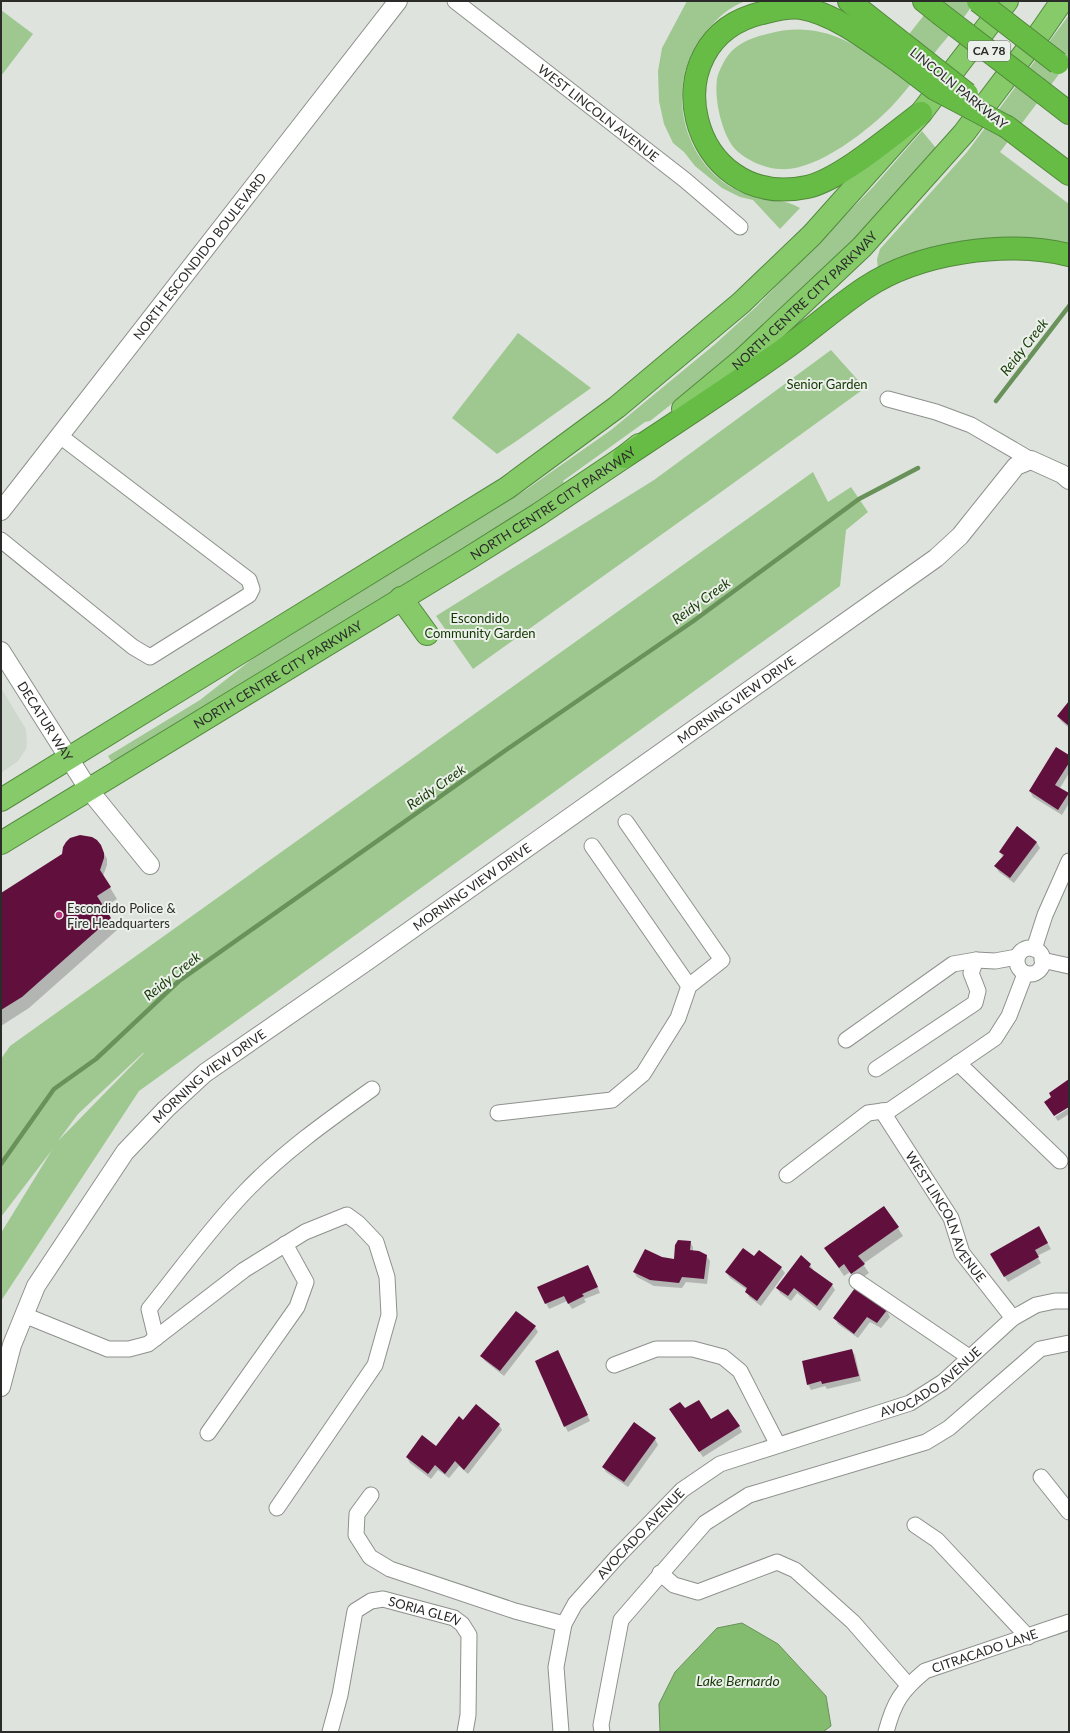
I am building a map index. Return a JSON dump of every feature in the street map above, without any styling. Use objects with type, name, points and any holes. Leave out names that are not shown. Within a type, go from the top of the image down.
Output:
[{"type":"highway","name":"LINCOLN PARKWAY","points":[[849,1],[906,56],[1007,127],[1069,174]]},
{"type":"highway","points":[[978,1],[1063,68]]},
{"type":"highway","points":[[1,800],[507,488],[617,407],[735,308],[812,235],[921,113],[1007,1]]},
{"type":"highway","name":"NORTH CENTRE CITY PARKWAY","points":[[1,842],[89,790],[191,726],[539,514],[624,457],[742,360],[862,247],[964,133],[1042,30],[1062,1]]},
{"type":"highway","name":"CA 78","points":[[932,7],[1069,113]]},
{"type":"highway","points":[[906,56],[821,14],[800,8],[778,9],[755,14],[726,30],[715,40],[704,56],[694,87],[694,104],[697,122],[712,154],[734,175],[754,186],[785,190],[808,187],[828,179],[850,166],[921,113]]},
{"type":"highway","points":[[624,457],[782,351],[865,288],[888,275],[936,259],[982,250],[1039,249],[1069,255]]},
{"type":"highway","points":[[402,598],[427,634]]},
{"type":"street","name":"NORTH ESCONDIDO BOULEVARD","points":[[1,511],[398,1]]},
{"type":"street","name":"WEST LINCOLN AVENUE","points":[[455,1],[685,180],[740,227]]},
{"type":"street","points":[[888,399],[936,412],[971,425],[1031,460],[1062,474],[1069,480]]},
{"type":"street","points":[[1,540],[133,647],[150,657],[249,595],[252,589],[249,580],[60,436]]},
{"type":"street","name":"MORNING VIEW DRIVE","points":[[1,1387],[12,1345],[36,1286],[125,1152],[166,1109],[206,1073],[367,961],[936,558],[960,536],[1016,466],[1031,460]]},
{"type":"street","name":"DECATUR WAY","points":[[1,651],[89,790],[150,865]]},
{"type":"street","points":[[498,1113],[612,1100],[643,1074],[678,1018],[689,986],[722,960],[626,822]]},
{"type":"street","points":[[592,846],[689,986]]},
{"type":"street","points":[[1017,957],[1018,967],[1025,974],[1031,974],[1040,970],[1038,955],[1045,915],[1069,861]]},
{"type":"street","points":[[846,1040],[953,964],[976,960],[994,961],[1017,957],[1024,950],[1069,966]]},
{"type":"street","points":[[876,1069],[974,1003],[978,991],[971,973],[976,960]]},
{"type":"street","points":[[786,1175],[868,1113],[890,1110],[995,1038],[1009,1016],[1025,974]]},
{"type":"street","points":[[958,1063],[1060,1161]]},
{"type":"street","points":[[156,1338],[149,1308],[194,1251],[240,1199],[311,1132],[372,1089]]},
{"type":"street","name":"WEST LINCOLN AVENUE","points":[[882,1112],[951,1218],[962,1253],[1013,1318]]},
{"type":"street","points":[[24,1315],[108,1349],[129,1349],[148,1344],[244,1270],[305,1232],[346,1215],[358,1223],[376,1242],[387,1277],[389,1315],[374,1365],[277,1508]]},
{"type":"street","points":[[208,1432],[298,1307],[306,1282],[285,1244]]},
{"type":"street","points":[[857,1281],[970,1357]]},
{"type":"street","name":"AVOCADO AVENUE","points":[[560,1732],[556,1667],[564,1624],[575,1604],[617,1557],[682,1490],[720,1464],[910,1403],[943,1382],[1013,1318],[1036,1305],[1055,1301],[1069,1301]]},
{"type":"street","points":[[602,1732],[601,1725],[621,1620],[660,1573],[705,1523],[749,1496],[926,1442],[949,1428],[1040,1349],[1069,1342]]},
{"type":"street","points":[[614,1366],[656,1349],[693,1349],[723,1357],[740,1371],[778,1445]]},
{"type":"street","points":[[1042,1477],[1069,1512]]},
{"type":"street","points":[[371,1495],[357,1514],[356,1536],[370,1557],[390,1569],[515,1611],[564,1624]]},
{"type":"street","points":[[915,1525],[937,1540],[1028,1637]]},
{"type":"street","points":[[660,1573],[674,1585],[698,1592],[777,1562],[795,1570],[854,1622],[908,1685]]},
{"type":"street","name":"SORIA GLEN","points":[[330,1732],[340,1695],[355,1611],[371,1601],[382,1599],[454,1618],[466,1629],[469,1634],[469,1642],[468,1715],[465,1732]]},
{"type":"street","name":"CITRACADO LANE","points":[[886,1732],[892,1710],[908,1685],[925,1671],[1069,1622]]},
{"type":"shaded area","points":[[1,688],[26,729],[27,743],[26,749],[18,761],[1,773]]},
{"type":"green space","points":[[687,1],[746,1],[734,6],[714,22],[694,49],[685,72],[682,89],[682,107],[685,124],[691,141],[699,156],[710,170],[723,182],[744,193],[788,203],[800,208],[780,229],[753,200],[740,197],[722,188],[695,166],[684,152],[673,143],[664,124],[659,101],[658,71],[662,48]]},
{"type":"green space","points":[[935,1],[975,1],[899,99],[870,126],[841,148],[809,164],[794,168],[780,169],[768,167],[751,161],[736,150],[731,144],[720,117],[716,87],[719,72],[729,54],[743,42],[784,30],[815,31],[830,34],[844,40],[858,47],[885,65]]},
{"type":"green space","points":[[1,10],[33,34],[1,76]]},
{"type":"green space","points":[[1069,15],[1069,61],[1000,152],[1069,204],[1069,245],[1026,239],[982,239],[953,244],[878,270],[877,259],[880,249],[967,152]]},
{"type":"green space","points":[[922,131],[936,148],[867,226],[768,323],[708,375],[650,421],[645,422],[563,481],[564,483],[510,519],[400,588],[121,758],[111,761],[108,756],[200,700],[256,656],[527,489],[611,430],[714,345],[756,307],[874,186]]},
{"type":"green space","points":[[518,333],[591,388],[497,454],[452,418]]},
{"type":"green space","name":"Escondido Community Garden","points":[[831,350],[865,388],[473,669],[436,616],[654,480]]},
{"type":"green space","points":[[813,472],[828,502],[851,487],[868,512],[846,530],[840,586],[139,1091],[1,1301],[1,1233],[52,1150],[1,1217],[1,1059],[10,1046]],"holes":[[[144,1053],[58,1141],[78,1114]]]},
{"type":"water","name":"Lake Bernardo","points":[[742,1623],[778,1644],[826,1696],[831,1726],[823,1732],[660,1732],[659,1704],[675,1672],[717,1628]]},
{"type":"building","points":[[1069,701],[1069,726],[1057,716]]},
{"type":"building","points":[[1056,747],[1069,755],[1069,763],[1055,785],[1069,793],[1058,810],[1029,791]]},
{"type":"building","points":[[1017,826],[1037,842],[1010,878],[994,866],[1004,855],[999,852]]},
{"type":"building","points":[[80,835],[92,837],[97,840],[104,853],[100,870],[111,887],[97,896],[111,918],[22,997],[1,1010],[1,893],[62,854],[63,847],[66,842],[70,838]]},
{"type":"building","points":[[1069,1079],[1069,1107],[1054,1116],[1044,1102],[1051,1097],[1049,1093]]},
{"type":"building","points":[[884,1206],[899,1227],[858,1256],[865,1264],[851,1274],[844,1264],[839,1268],[824,1248]]},
{"type":"building","points":[[1039,1226],[1048,1243],[1035,1250],[1039,1257],[1004,1277],[990,1254]]},
{"type":"building","points":[[678,1240],[691,1241],[690,1250],[699,1251],[707,1255],[704,1279],[682,1277],[679,1283],[650,1280],[633,1272],[645,1249],[662,1257],[674,1259],[675,1245]]},
{"type":"building","points":[[743,1248],[754,1256],[759,1250],[782,1267],[757,1301],[745,1292],[747,1288],[725,1272]]},
{"type":"building","points":[[801,1255],[811,1264],[809,1267],[833,1284],[817,1306],[794,1288],[788,1296],[776,1288]]},
{"type":"building","points":[[588,1265],[598,1287],[582,1294],[584,1296],[568,1304],[564,1296],[545,1304],[537,1287]]},
{"type":"building","points":[[855,1288],[887,1310],[877,1323],[867,1317],[854,1334],[833,1318]]},
{"type":"building","points":[[516,1311],[536,1326],[500,1371],[480,1356]]},
{"type":"building","points":[[852,1349],[859,1376],[822,1384],[821,1381],[807,1385],[802,1361]]},
{"type":"building","points":[[558,1350],[588,1415],[564,1427],[535,1361]]},
{"type":"building","points":[[699,1400],[711,1419],[728,1409],[740,1426],[699,1452],[669,1409],[680,1402],[685,1408]]},
{"type":"building","points":[[476,1404],[500,1424],[464,1470],[455,1461],[445,1474],[435,1465],[428,1474],[406,1457],[422,1435],[436,1446],[459,1416],[463,1420]]},
{"type":"building","points":[[634,1422],[656,1438],[624,1482],[602,1467]]},
{"type":"waterway","name":"Reidy Creek","points":[[996,401],[1069,306]]},
{"type":"waterway","name":"Reidy Creek","points":[[1,1164],[54,1089],[96,1059],[179,981],[506,750],[692,622],[859,499],[918,468]]},
{"type":"place","name":"Escondido Police & Fire Headquarters","points":[[59,915]]},
{"type":"park label","name":"Senior Garden","points":[[827,384]]}]
